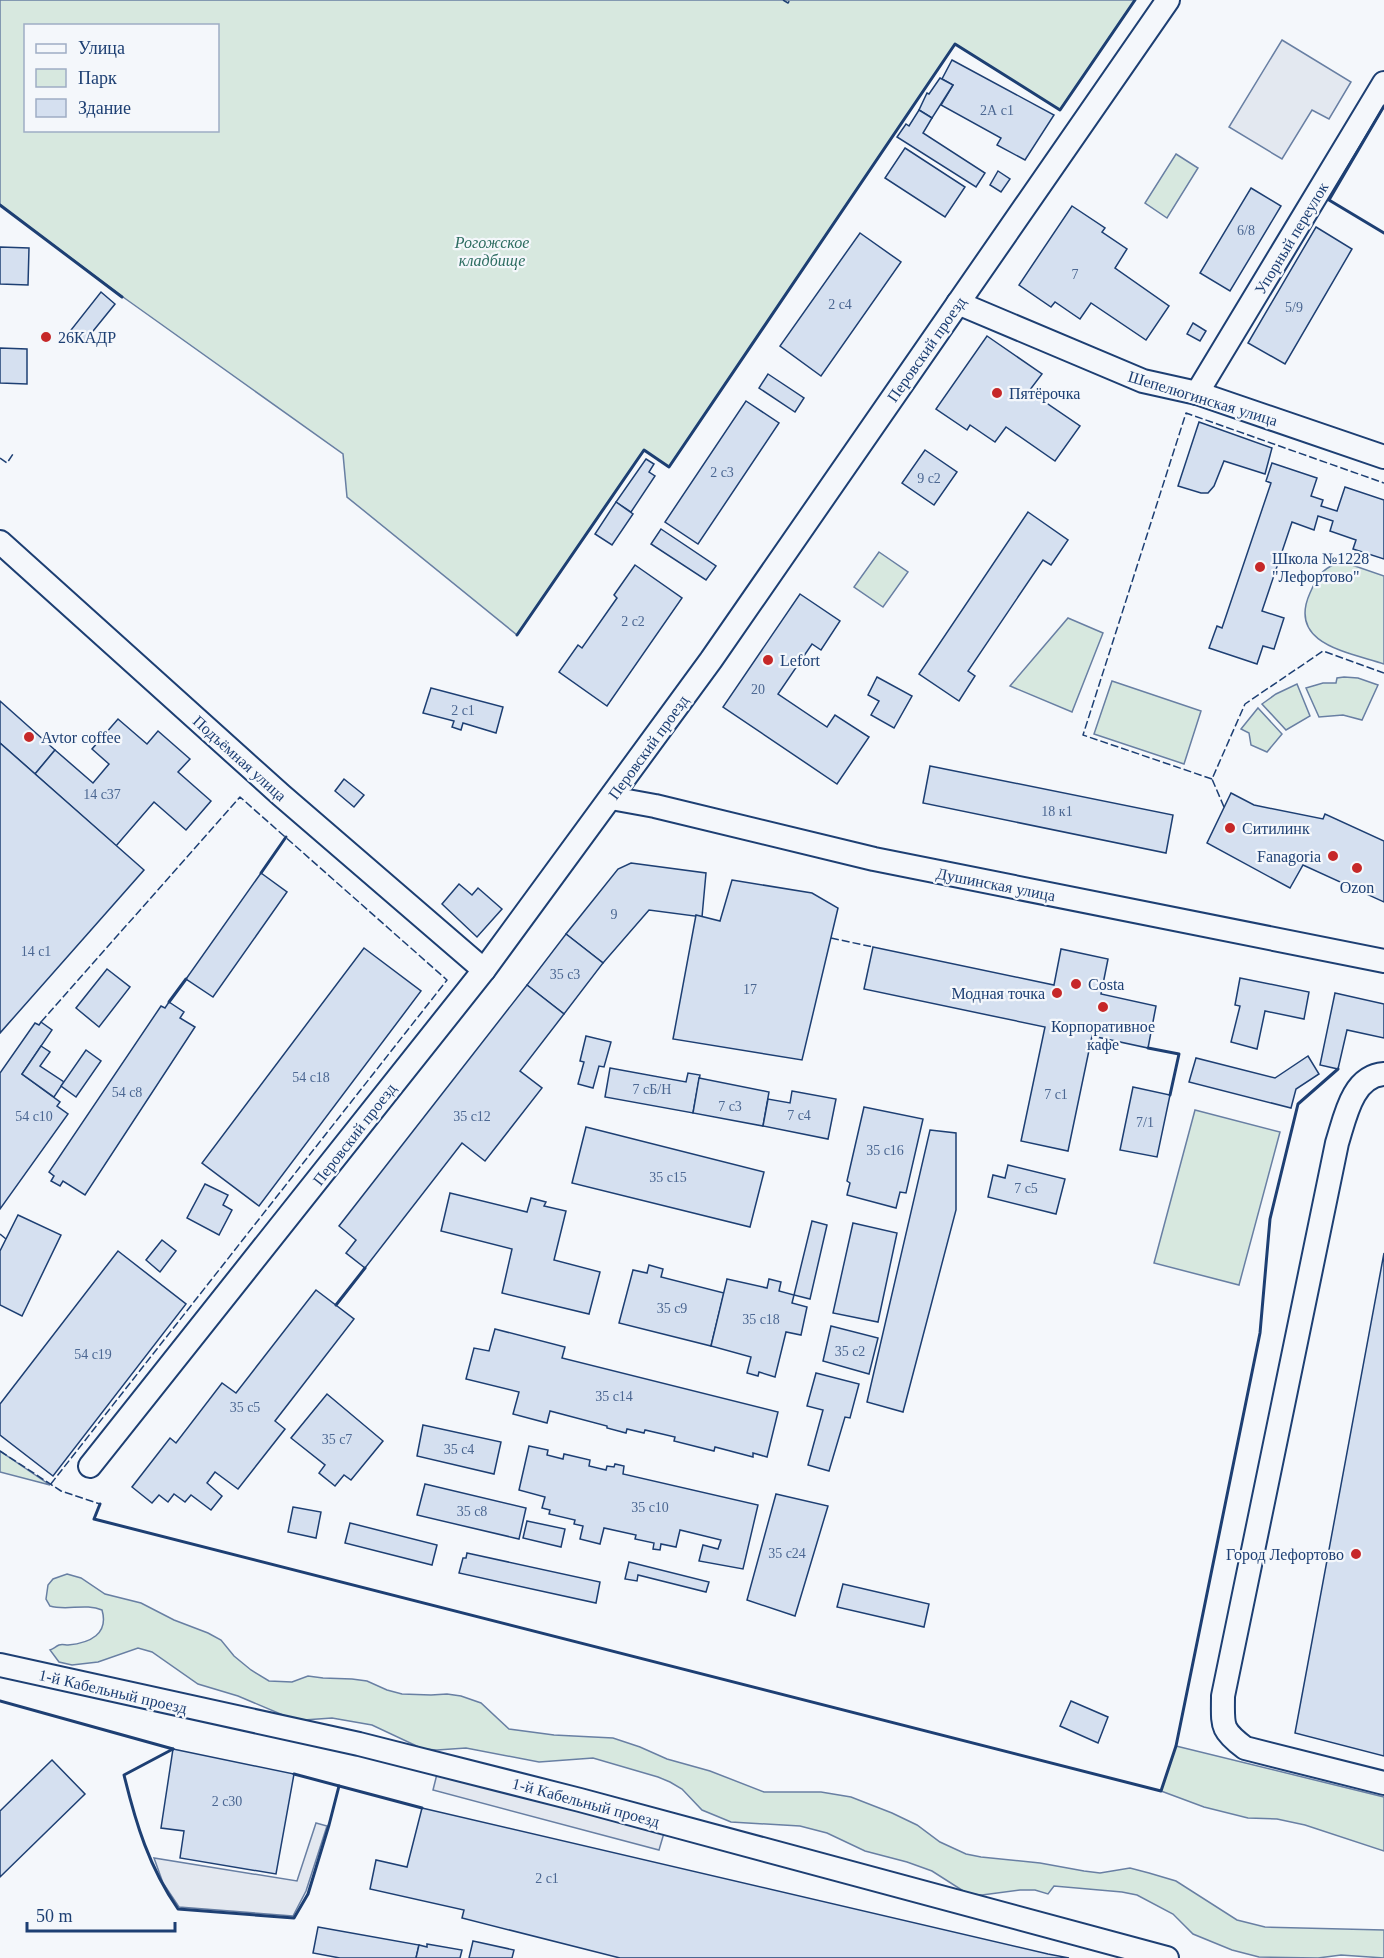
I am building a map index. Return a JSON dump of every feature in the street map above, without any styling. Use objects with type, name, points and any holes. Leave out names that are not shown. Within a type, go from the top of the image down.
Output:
[{"type":"street","name":"Перовский проезд","points":[[90,1466],[484,970],[611,798],[711,660],[1168,0]]},
{"type":"street","name":"Упорный переулок","points":[[1197,393],[1384,83]]},
{"type":"street","name":"Шепелюгинская улица","points":[[958,303],[1143,381],[1197,393],[1384,458]]},
{"type":"street","name":"Подъёмная улица","points":[[0,542],[282,795],[484,970]]},
{"type":"street","name":"Душинская улица","points":[[611,798],[655,806],[919,868],[1384,961]]},
{"type":"street","points":[[1384,1074],[1365,1080],[1351,1101],[1337,1143],[1223,1696],[1223,1722],[1228,1736],[1245,1748],[1384,1784]]},
{"type":"street","name":"1-й Кабельный проезд","points":[[0,1665],[359,1744],[547,1791],[1167,1958]]},
{"type":"green space","name":"Рогожское кладбище","points":[[0,0],[1135,0],[1060,110],[955,44],[669,467],[644,450],[517,635],[347,497],[343,454],[123,297],[0,205]]},
{"type":"green space","points":[[1176,154],[1198,168],[1167,218],[1145,203]]},
{"type":"green space","points":[[879,552],[908,572],[883,607],[854,587]]},
{"type":"green space","points":[[1337,563],[1352,565],[1384,576],[1384,664],[1339,650],[1325,643],[1314,635],[1307,624],[1305,610],[1317,578],[1323,571]]},
{"type":"green space","points":[[1068,618],[1103,633],[1072,712],[1010,686]]},
{"type":"green space","points":[[1337,678],[1358,678],[1378,685],[1362,720],[1343,715],[1319,717],[1306,688],[1323,683],[1336,683]]},
{"type":"green space","points":[[1112,681],[1201,711],[1184,764],[1094,734]]},
{"type":"green space","points":[[1297,684],[1310,716],[1286,730],[1262,704]]},
{"type":"green space","points":[[1258,708],[1282,734],[1267,752],[1251,745],[1249,733],[1241,729]]},
{"type":"green space","points":[[1195,1110],[1280,1132],[1239,1285],[1154,1263]]},
{"type":"green space","points":[[0,1451],[50,1485],[0,1472]]},
{"type":"green space","points":[[67,1574],[81,1578],[105,1594],[141,1603],[174,1620],[208,1633],[221,1640],[234,1656],[269,1681],[292,1682],[308,1676],[352,1679],[367,1681],[402,1694],[461,1696],[481,1703],[509,1729],[554,1735],[613,1738],[764,1792],[821,1792],[851,1797],[917,1825],[940,1842],[966,1854],[1100,1873],[1130,1868],[1176,1881],[1237,1920],[1265,1927],[1384,1930],[1384,1958],[1341,1955],[1318,1958],[1259,1957],[1232,1950],[1193,1934],[1173,1914],[1137,1895],[1122,1892],[1054,1886],[1048,1894],[1035,1890],[1020,1890],[982,1895],[968,1894],[932,1871],[865,1851],[827,1833],[800,1826],[731,1822],[702,1810],[682,1789],[658,1777],[593,1758],[539,1762],[466,1748],[423,1749],[372,1725],[332,1718],[304,1720],[290,1718],[238,1696],[198,1684],[152,1652],[138,1648],[98,1662],[72,1665],[59,1662],[50,1650],[59,1645],[84,1642],[96,1636],[103,1625],[102,1610],[50,1606],[46,1599],[48,1585],[53,1579]]},
{"type":"green space","points":[[1176,1746],[1384,1797],[1384,1851],[1305,1825],[1277,1819],[1248,1818],[1204,1807],[1161,1791]]},
{"type":"shaded area","points":[[1282,40],[1351,82],[1329,119],[1312,110],[1282,159],[1229,127]]},
{"type":"shaded area","points":[[437,1774],[664,1833],[659,1850],[433,1790]]},
{"type":"shaded area","points":[[316,1823],[327,1826],[306,1891],[293,1916],[179,1907],[163,1883],[154,1858],[297,1881]]},
{"type":"building","points":[[952,60],[1054,115],[1025,160],[997,145],[1001,138],[941,105],[953,85],[942,79]]},
{"type":"building","points":[[940,78],[953,85],[932,118],[919,110],[927,93],[929,94]]},
{"type":"building","points":[[919,110],[932,118],[923,133],[985,173],[976,187],[897,137],[906,124],[909,126]]},
{"type":"building","points":[[905,148],[965,187],[945,217],[885,178]]},
{"type":"building","points":[[998,171],[1010,179],[1001,192],[990,185]]},
{"type":"building","points":[[1251,188],[1281,206],[1230,291],[1200,273]]},
{"type":"building","points":[[1072,206],[1105,228],[1102,232],[1127,249],[1115,268],[1169,306],[1146,340],[1091,303],[1080,319],[1055,302],[1051,307],[1019,285]]},
{"type":"building","points":[[1316,227],[1352,249],[1285,364],[1248,343]]},
{"type":"building","points":[[860,233],[901,262],[821,376],[780,346]]},
{"type":"building","points":[[0,247],[29,248],[28,285],[0,284]]},
{"type":"building","points":[[101,292],[115,304],[85,341],[71,330]]},
{"type":"building","points":[[1193,323],[1206,331],[1200,341],[1187,334]]},
{"type":"building","points":[[987,336],[1042,374],[1029,391],[1080,426],[1055,461],[1006,427],[995,442],[970,425],[967,430],[936,409]]},
{"type":"building","points":[[0,348],[27,349],[27,384],[0,383]]},
{"type":"building","points":[[768,374],[804,398],[795,412],[759,388]]},
{"type":"building","points":[[746,401],[779,423],[698,544],[665,522]]},
{"type":"building","points":[[1199,422],[1272,448],[1265,474],[1224,461],[1214,486],[1208,493],[1178,486]]},
{"type":"building","points":[[925,450],[957,472],[934,505],[902,483]]},
{"type":"building","points":[[646,459],[654,464],[649,472],[655,476],[631,512],[616,502]]},
{"type":"building","points":[[1272,463],[1317,478],[1311,496],[1323,500],[1321,506],[1337,511],[1345,487],[1384,500],[1384,559],[1353,549],[1356,540],[1330,531],[1333,521],[1318,516],[1314,530],[1292,522],[1262,611],[1284,618],[1274,649],[1263,646],[1257,664],[1209,648],[1217,626],[1222,628],[1271,483],[1266,481]]},
{"type":"building","points":[[616,502],[633,514],[612,545],[595,534]]},
{"type":"building","points":[[1028,512],[1068,540],[1051,565],[1043,560],[968,671],[975,676],[959,701],[919,674]]},
{"type":"building","points":[[661,529],[716,566],[706,580],[651,544]]},
{"type":"building","points":[[635,565],[682,598],[607,706],[559,672],[578,645],[582,648],[617,598],[614,595]]},
{"type":"building","points":[[800,594],[840,621],[821,650],[812,644],[778,694],[827,727],[835,715],[869,737],[837,784],[723,707]]},
{"type":"building","points":[[877,677],[912,696],[894,728],[871,715],[879,701],[868,695]]},
{"type":"building","points":[[431,688],[503,707],[496,733],[463,723],[461,730],[452,727],[454,721],[423,713]]},
{"type":"building","points":[[0,701],[55,750],[35,774],[0,743]]},
{"type":"building","points":[[118,719],[147,744],[158,731],[190,759],[178,772],[211,801],[186,830],[154,802],[116,846],[35,774],[55,750],[93,783],[109,764],[92,749]]},
{"type":"building","points":[[0,743],[144,870],[0,1033]]},
{"type":"building","points":[[930,766],[1173,815],[1166,853],[923,803]]},
{"type":"building","points":[[344,779],[364,795],[354,807],[335,791]]},
{"type":"building","points":[[1231,793],[1254,805],[1323,819],[1325,814],[1384,841],[1384,902],[1303,865],[1290,888],[1207,843]]},
{"type":"building","points":[[631,863],[706,873],[702,917],[649,910],[603,963],[566,934],[618,869]]},
{"type":"building","points":[[261,873],[287,892],[213,997],[186,979]]},
{"type":"building","points":[[732,880],[812,893],[838,908],[802,1060],[673,1039],[696,915],[720,921]]},
{"type":"building","points":[[459,884],[472,895],[478,888],[502,909],[477,937],[442,904]]},
{"type":"building","points":[[566,934],[603,963],[564,1014],[527,985]]},
{"type":"building","points":[[873,947],[1054,985],[1061,949],[1108,959],[1101,994],[1156,1006],[1148,1048],[1092,1036],[1068,1151],[1021,1141],[1045,1027],[864,989]]},
{"type":"building","points":[[364,948],[421,991],[259,1206],[202,1163]]},
{"type":"building","points":[[107,969],[130,987],[99,1027],[76,1008]]},
{"type":"building","points":[[1240,978],[1309,992],[1304,1019],[1265,1011],[1257,1049],[1231,1042],[1240,1006],[1235,1005]]},
{"type":"building","points":[[527,985],[564,1014],[520,1071],[542,1088],[485,1161],[462,1143],[365,1268],[346,1253],[356,1240],[339,1226]]},
{"type":"building","points":[[1335,993],[1384,1004],[1384,1038],[1347,1030],[1338,1069],[1320,1065]]},
{"type":"building","points":[[169,1002],[184,1012],[180,1018],[195,1027],[85,1195],[63,1181],[60,1186],[51,1181],[54,1176],[49,1172],[161,1006],[165,1008]]},
{"type":"building","points":[[41,1022],[52,1030],[22,1074],[60,1102],[57,1106],[68,1114],[0,1209],[0,1073],[35,1023],[39,1025]]},
{"type":"building","points":[[586,1036],[611,1042],[604,1067],[599,1066],[593,1088],[578,1084],[584,1062],[580,1061]]},
{"type":"building","points":[[41,1046],[50,1052],[40,1066],[64,1082],[54,1097],[22,1074]]},
{"type":"building","points":[[86,1050],[101,1061],[76,1097],[61,1086]]},
{"type":"building","points":[[1308,1056],[1319,1074],[1296,1089],[1291,1108],[1189,1082],[1196,1058],[1275,1078]]},
{"type":"building","points":[[610,1068],[686,1082],[688,1073],[700,1075],[693,1113],[605,1097]]},
{"type":"building","points":[[699,1078],[769,1092],[763,1126],[693,1113]]},
{"type":"building","points":[[1133,1087],[1170,1095],[1157,1157],[1120,1150]]},
{"type":"building","points":[[792,1091],[836,1099],[828,1139],[763,1126],[768,1099],[790,1103]]},
{"type":"building","points":[[864,1107],[923,1119],[906,1193],[900,1192],[896,1208],[847,1195],[850,1183],[847,1181]]},
{"type":"building","points":[[586,1127],[764,1172],[750,1227],[572,1183]]},
{"type":"building","points":[[930,1130],[956,1133],[956,1210],[903,1412],[867,1402]]},
{"type":"building","points":[[1008,1165],[1065,1179],[1056,1214],[988,1197],[993,1175],[1005,1178]]},
{"type":"building","points":[[205,1184],[228,1195],[223,1205],[232,1210],[219,1235],[187,1218]]},
{"type":"building","points":[[450,1193],[527,1212],[531,1198],[546,1202],[544,1206],[566,1211],[554,1260],[600,1272],[589,1314],[502,1293],[512,1249],[441,1231]]},
{"type":"building","points":[[18,1215],[61,1235],[22,1316],[0,1305],[0,1251]]},
{"type":"building","points":[[812,1221],[827,1225],[810,1299],[794,1295]]},
{"type":"building","points":[[853,1223],[897,1233],[878,1322],[833,1313]]},
{"type":"building","points":[[162,1240],[176,1251],[160,1272],[146,1260]]},
{"type":"building","points":[[118,1251],[186,1304],[53,1476],[0,1435],[0,1404]]},
{"type":"building","name":"Город Лефортово","points":[[1384,1253],[1384,1756],[1295,1733]]},
{"type":"building","points":[[649,1265],[663,1269],[661,1277],[724,1293],[711,1346],[619,1323],[633,1270],[647,1273]]},
{"type":"building","points":[[727,1279],[767,1288],[769,1279],[781,1282],[779,1291],[794,1295],[792,1303],[807,1307],[801,1335],[786,1332],[775,1377],[759,1372],[758,1376],[747,1373],[751,1357],[711,1346]]},
{"type":"building","points":[[316,1290],[354,1319],[275,1421],[285,1429],[238,1489],[215,1472],[207,1483],[222,1496],[211,1510],[191,1495],[185,1502],[174,1494],[168,1502],[159,1495],[152,1503],[132,1487],[170,1438],[176,1443],[222,1383],[236,1393]]},
{"type":"building","points":[[831,1326],[878,1338],[869,1374],[823,1361]]},
{"type":"building","points":[[495,1329],[565,1347],[562,1358],[778,1412],[767,1457],[753,1453],[753,1457],[715,1447],[714,1451],[674,1441],[675,1437],[645,1430],[644,1433],[627,1429],[626,1433],[550,1411],[547,1423],[513,1414],[519,1392],[466,1379],[474,1348],[489,1351]]},
{"type":"building","points":[[816,1373],[859,1384],[850,1418],[845,1417],[829,1471],[808,1465],[823,1410],[807,1406]]},
{"type":"building","points":[[327,1394],[383,1441],[351,1480],[344,1475],[335,1486],[319,1473],[325,1465],[291,1438]]},
{"type":"building","points":[[423,1425],[501,1442],[494,1474],[417,1456]]},
{"type":"building","points":[[529,1446],[548,1450],[547,1455],[563,1459],[564,1454],[590,1460],[589,1466],[606,1470],[607,1466],[614,1467],[615,1464],[624,1466],[623,1474],[758,1505],[743,1569],[699,1561],[703,1545],[718,1549],[721,1540],[680,1530],[676,1547],[661,1544],[660,1550],[653,1549],[654,1543],[635,1539],[636,1535],[604,1528],[600,1544],[580,1539],[583,1526],[574,1524],[575,1520],[549,1514],[550,1510],[542,1508],[545,1497],[519,1490]]},
{"type":"building","points":[[425,1484],[526,1508],[519,1539],[417,1515]]},
{"type":"building","points":[[776,1494],[828,1506],[795,1616],[747,1600]]},
{"type":"building","points":[[293,1507],[321,1512],[316,1538],[288,1532]]},
{"type":"building","points":[[527,1521],[565,1529],[561,1547],[523,1538]]},
{"type":"building","points":[[350,1523],[437,1545],[432,1565],[345,1543]]},
{"type":"building","points":[[467,1553],[600,1582],[596,1603],[459,1573],[463,1558],[466,1558]]},
{"type":"building","points":[[629,1562],[709,1582],[706,1592],[638,1575],[637,1581],[625,1579]]},
{"type":"building","points":[[843,1584],[929,1604],[924,1627],[837,1607]]},
{"type":"building","points":[[1071,1701],[1108,1717],[1098,1743],[1060,1726]]},
{"type":"building","points":[[173,1749],[294,1774],[276,1874],[180,1858],[184,1831],[161,1828]]},
{"type":"building","points":[[52,1760],[85,1794],[0,1877],[0,1811]]},
{"type":"building","points":[[422,1808],[1069,1958],[620,1958],[462,1918],[464,1910],[370,1889],[376,1860],[407,1867]]},
{"type":"building","points":[[318,1927],[419,1945],[416,1958],[340,1958],[313,1953]]},
{"type":"building","points":[[473,1941],[514,1950],[512,1958],[469,1958]]},
{"type":"building","points":[[427,1944],[462,1950],[460,1958],[416,1958],[419,1945],[427,1947]]},
{"type":"fence","points":[[783,0],[788,3],[790,0]]},
{"type":"fence","points":[[1212,779],[1083,735],[1186,413],[1384,483]]},
{"type":"fence","points":[[0,458],[7,463],[13,454]]},
{"type":"fence","points":[[1224,807],[1212,779],[1245,704],[1323,651],[1384,673]]},
{"type":"fence","points":[[41,1022],[240,797],[447,980],[50,1485]]},
{"type":"fence","points":[[831,938],[873,947]]},
{"type":"fence","points":[[0,1234],[6,1239]]},
{"type":"fence","points":[[0,1451],[61,1491],[100,1504]]},
{"type":"wall","points":[[517,635],[644,450],[669,467],[955,44],[1060,110],[1135,0]]},
{"type":"wall","points":[[1384,106],[1329,200],[1384,233]]},
{"type":"wall","points":[[0,205],[122,297]]},
{"type":"wall","points":[[261,873],[286,837]]},
{"type":"wall","points":[[169,1002],[186,979]]},
{"type":"wall","points":[[1148,1048],[1179,1054],[1170,1095]]},
{"type":"wall","points":[[100,1504],[94,1519],[1161,1791],[1176,1746],[1260,1333],[1270,1219],[1298,1104],[1338,1069]]},
{"type":"wall","points":[[336,1305],[365,1268]]},
{"type":"wall","points":[[0,1701],[173,1749]]},
{"type":"wall","points":[[173,1749],[124,1775],[133,1811],[151,1861],[178,1909],[294,1918],[308,1894],[339,1786]]},
{"type":"wall","points":[[294,1774],[422,1808]]},
{"type":"place","name":"26КАДР","points":[[46,337]]},
{"type":"place","name":"Пятёрочка","points":[[997,393]]},
{"type":"place","name":"Школа №1228 \"Лефортово\"","points":[[1260,567]]},
{"type":"place","name":"Lefort","points":[[768,660]]},
{"type":"place","name":"Avtor coffee","points":[[29,737]]},
{"type":"place","name":"Ситилинк","points":[[1230,828]]},
{"type":"place","name":"Fanagoria","points":[[1333,856]]},
{"type":"place","name":"Ozon","points":[[1357,868]]},
{"type":"place","name":"Costa","points":[[1076,984]]},
{"type":"place","name":"Модная точка","points":[[1057,993]]},
{"type":"place","name":"Корпоративное кафе","points":[[1103,1007]]},
{"type":"place","name":"Город Лефортово","points":[[1356,1554]]}]
